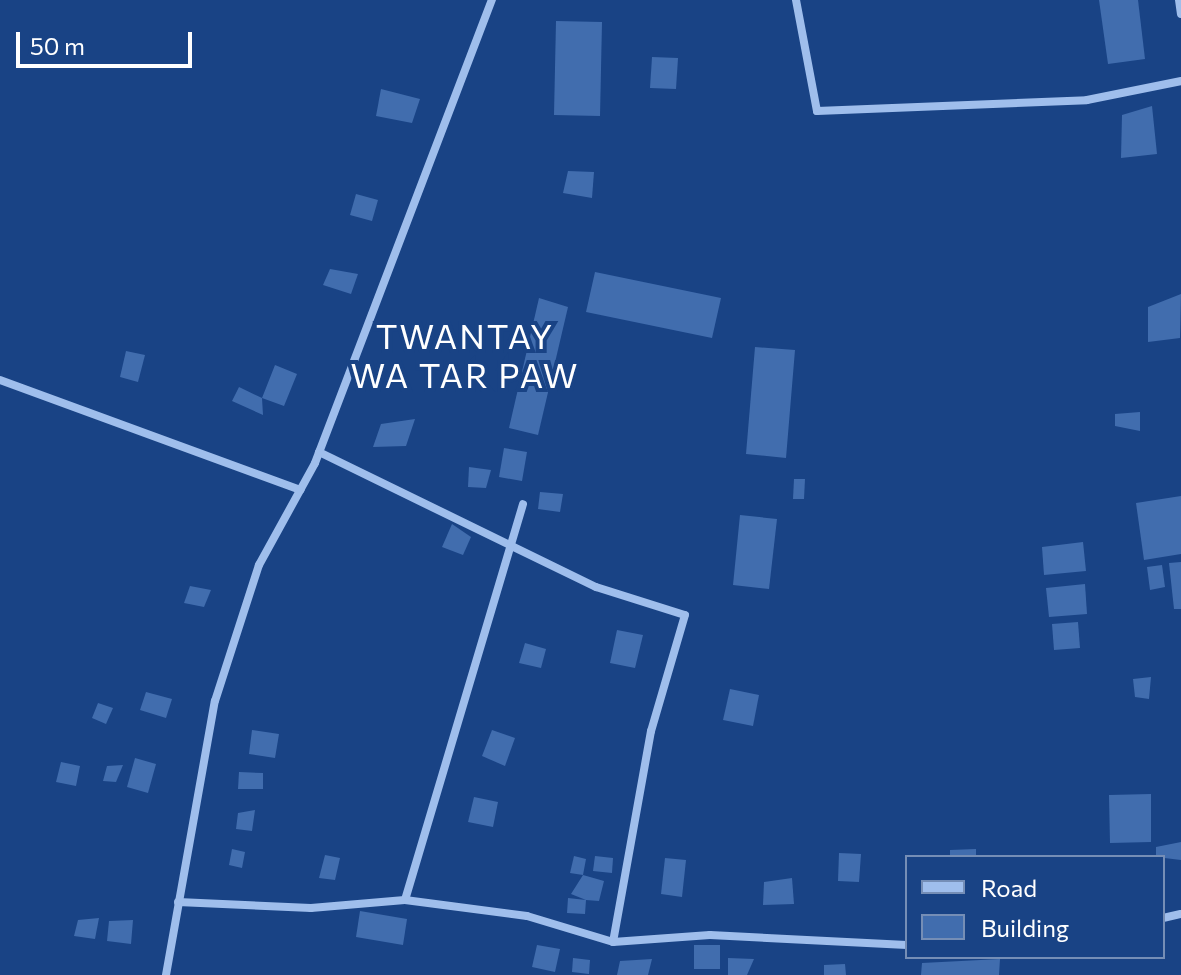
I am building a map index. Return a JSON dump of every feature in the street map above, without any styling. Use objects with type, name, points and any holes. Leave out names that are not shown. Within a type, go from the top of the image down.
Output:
[{"type":"street","points":[[166,975],[215,701],[259,565],[319,452],[492,0]]},
{"type":"street","points":[[796,0],[817,111],[1087,100],[1181,81]]},
{"type":"street","points":[[1179,0],[1181,14]]},
{"type":"street","points":[[0,380],[300,490]]},
{"type":"street","points":[[319,452],[511,542],[596,587],[685,615],[651,731],[613,942]]},
{"type":"street","points":[[405,900],[523,504]]},
{"type":"street","points":[[178,902],[311,908],[405,900],[527,916],[613,942],[710,935],[905,945]]},
{"type":"building","points":[[1099,0],[1138,0],[1145,59],[1108,64]]},
{"type":"building","points":[[556,21],[602,22],[600,116],[554,115]]},
{"type":"building","points":[[652,57],[678,58],[676,89],[650,88]]},
{"type":"building","points":[[381,89],[420,99],[412,123],[376,116]]},
{"type":"building","points":[[1152,106],[1157,154],[1121,158],[1122,115]]},
{"type":"building","points":[[568,171],[594,172],[592,198],[563,193]]},
{"type":"building","points":[[356,194],[378,200],[372,221],[350,215]]},
{"type":"building","points":[[330,269],[358,274],[351,294],[323,285]]},
{"type":"building","points":[[595,272],[721,298],[712,338],[586,312]]},
{"type":"building","points":[[1181,294],[1180,338],[1148,342],[1148,307]]},
{"type":"building","points":[[539,298],[568,307],[538,435],[509,428]]},
{"type":"building","points":[[755,347],[795,350],[786,458],[746,454]]},
{"type":"building","points":[[126,351],[145,355],[138,382],[120,377]]},
{"type":"building","points":[[275,365],[297,374],[284,406],[262,398]]},
{"type":"building","points":[[239,387],[262,398],[263,415],[232,401]]},
{"type":"building","points":[[1140,412],[1140,431],[1115,426],[1115,414]]},
{"type":"building","points":[[415,419],[406,446],[373,447],[381,424]]},
{"type":"building","points":[[504,448],[527,452],[522,481],[499,477]]},
{"type":"building","points":[[469,467],[491,470],[486,488],[468,487]]},
{"type":"building","points":[[794,479],[805,479],[804,499],[793,499]]},
{"type":"building","points":[[540,492],[563,494],[560,512],[538,509]]},
{"type":"building","points":[[1181,496],[1181,554],[1144,560],[1136,503]]},
{"type":"building","points":[[740,515],[777,519],[769,589],[733,585]]},
{"type":"building","points":[[452,524],[471,537],[463,555],[442,547]]},
{"type":"building","points":[[1083,542],[1086,571],[1044,575],[1042,547]]},
{"type":"building","points":[[1181,562],[1181,609],[1174,609],[1169,563]]},
{"type":"building","points":[[1162,565],[1165,587],[1150,590],[1147,567]]},
{"type":"building","points":[[1085,584],[1087,614],[1049,617],[1046,588]]},
{"type":"building","points":[[190,586],[211,590],[204,607],[184,603]]},
{"type":"building","points":[[1078,622],[1080,648],[1054,650],[1052,624]]},
{"type":"building","points":[[617,630],[643,635],[635,668],[610,663]]},
{"type":"building","points":[[525,643],[546,649],[541,668],[519,663]]},
{"type":"building","points":[[1151,677],[1149,699],[1135,697],[1133,679]]},
{"type":"building","points":[[730,689],[759,695],[753,726],[723,720]]},
{"type":"building","points":[[146,692],[172,699],[166,718],[140,710]]},
{"type":"building","points":[[98,703],[113,708],[106,724],[92,718]]},
{"type":"building","points":[[252,730],[279,734],[275,758],[249,754]]},
{"type":"building","points":[[492,730],[515,738],[505,766],[482,756]]},
{"type":"building","points":[[135,758],[156,764],[148,793],[127,787]]},
{"type":"building","points":[[61,762],[80,766],[76,786],[56,782]]},
{"type":"building","points":[[123,765],[116,782],[103,781],[107,766]]},
{"type":"building","points":[[239,772],[263,773],[263,789],[238,789]]},
{"type":"building","points":[[1151,794],[1151,842],[1110,843],[1109,795]]},
{"type":"building","points":[[474,797],[498,802],[493,827],[468,822]]},
{"type":"building","points":[[255,810],[252,831],[236,829],[238,813]]},
{"type":"building","points":[[1181,842],[1181,860],[1156,855],[1156,847]]},
{"type":"building","points":[[232,849],[245,852],[242,868],[229,865]]},
{"type":"building","points":[[976,849],[976,855],[950,855],[950,850]]},
{"type":"building","points":[[839,853],[861,854],[859,882],[838,881]]},
{"type":"building","points":[[325,855],[340,858],[335,880],[319,878]]},
{"type":"building","points":[[574,856],[586,859],[583,875],[570,873]]},
{"type":"building","points":[[595,856],[613,858],[612,873],[593,871]]},
{"type":"building","points":[[665,858],[686,860],[682,897],[661,894]]},
{"type":"building","points":[[583,875],[604,881],[599,901],[571,894]]},
{"type":"building","points":[[792,878],[794,904],[763,905],[764,882]]},
{"type":"building","points":[[568,898],[586,900],[585,914],[567,913]]},
{"type":"building","points":[[360,911],[407,919],[403,945],[356,937]]},
{"type":"building","points":[[99,918],[95,939],[74,936],[78,920]]},
{"type":"building","points":[[133,920],[131,944],[107,941],[109,921]]},
{"type":"building","points":[[537,945],[560,949],[555,972],[532,967]]},
{"type":"building","points":[[694,945],[720,945],[720,969],[694,969]]},
{"type":"building","points":[[573,958],[590,960],[589,974],[572,972]]},
{"type":"building","points":[[728,958],[754,959],[747,975],[728,975]]},
{"type":"building","points":[[652,959],[648,975],[617,975],[620,961]]},
{"type":"building","points":[[1000,959],[999,975],[921,975],[922,963]]},
{"type":"building","points":[[845,964],[846,975],[824,975],[824,965]]},
{"type":"district","name":"TWANTAY WA TAR PAW","points":[[465,354]]}]
